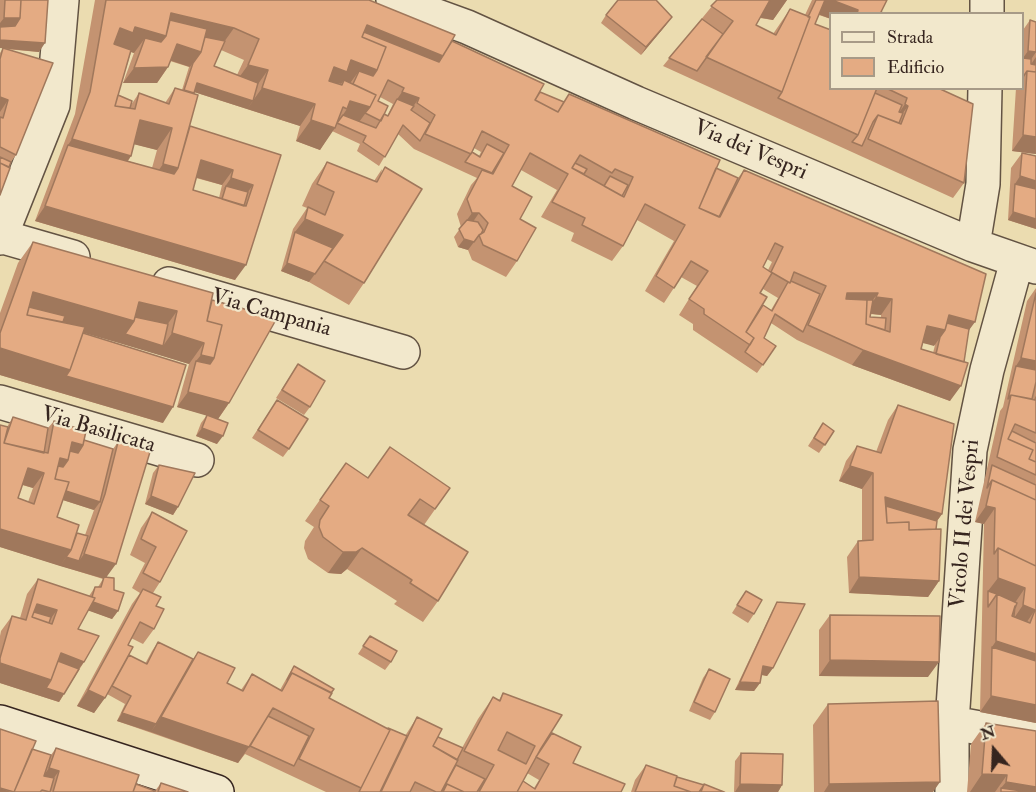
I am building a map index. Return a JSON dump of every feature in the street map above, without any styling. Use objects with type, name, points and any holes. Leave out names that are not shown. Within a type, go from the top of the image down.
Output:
[{"type":"street","points":[[62,0],[53,105],[0,236],[104,266]]},
{"type":"street","name":"Via dei Vespri","points":[[393,0],[464,13],[636,103],[1026,264]]},
{"type":"street","points":[[973,244],[983,184],[986,90]]},
{"type":"street","name":"Vicolo II dei Vespri","points":[[952,792],[952,723],[970,450],[987,370],[1026,264]]},
{"type":"street","name":"Via Campania","points":[[139,276],[404,352]]},
{"type":"street","name":"Via Basilicata","points":[[0,402],[197,460]]},
{"type":"street","points":[[0,722],[217,792]]},
{"type":"street","points":[[952,723],[1036,738]]},
{"type":"building","points":[[5,0],[21,0],[20,18],[4,18]]},
{"type":"building","points":[[21,0],[48,0],[45,43],[0,40],[0,27],[15,26],[20,18]]},
{"type":"building","points":[[106,0],[369,0],[455,35],[443,56],[367,25],[362,37],[386,47],[377,70],[351,60],[347,72],[334,67],[329,81],[342,85],[344,80],[376,95],[370,107],[350,101],[347,109],[343,107],[335,128],[311,120],[315,104],[262,88],[268,70],[248,65],[259,39],[234,28],[171,13],[166,36],[135,27],[133,33],[120,28],[114,44],[131,50],[115,106],[135,109],[139,93],[169,104],[175,88],[198,95],[178,168],[163,164],[172,128],[140,120],[131,156],[72,139],[90,92]]},
{"type":"building","points":[[618,0],[656,0],[672,17],[646,47],[606,15]]},
{"type":"building","points":[[717,0],[770,0],[756,25],[776,35],[790,9],[810,17],[782,92],[706,57],[733,21],[711,6]]},
{"type":"building","points":[[816,0],[825,0],[815,24],[829,29],[829,90],[876,90],[858,135],[778,98],[810,17],[808,17]]},
{"type":"building","points":[[832,0],[887,0],[881,12],[858,12],[858,10]]},
{"type":"building","points":[[702,19],[723,34],[697,71],[669,58]]},
{"type":"building","points":[[170,20],[207,29],[201,52],[177,44],[168,67],[134,68],[145,38],[161,42],[166,36]]},
{"type":"building","points":[[1030,20],[1036,22],[1036,52],[1028,51]]},
{"type":"building","points":[[364,32],[439,62],[452,41],[544,84],[535,100],[558,112],[569,94],[720,160],[699,208],[720,217],[744,170],[986,274],[975,322],[949,315],[945,330],[927,326],[921,349],[968,363],[961,386],[863,350],[808,325],[826,286],[794,272],[790,283],[771,272],[783,247],[775,243],[763,267],[772,273],[760,293],[767,297],[746,332],[754,338],[750,345],[704,314],[704,309],[689,299],[708,271],[691,261],[674,288],[656,276],[685,225],[645,204],[623,246],[582,225],[585,218],[552,202],[568,174],[530,153],[512,186],[532,197],[520,219],[536,228],[517,261],[483,245],[479,235],[484,232],[488,223],[479,213],[472,213],[467,199],[482,170],[493,174],[509,145],[482,131],[471,154],[425,134],[435,115],[417,103],[419,98],[402,92],[404,88],[388,80],[378,101],[388,106],[381,121],[365,113],[376,95],[353,84],[359,71],[373,76],[386,47],[362,37]],"holes":[[[580,155],[612,173],[615,169],[633,177],[624,197],[572,168]],[[847,293],[878,293],[876,297],[892,299],[890,332],[866,324],[867,300],[846,299]]]},
{"type":"building","points":[[205,37],[225,41],[214,66],[258,83],[253,101],[197,83],[194,93],[184,90],[193,63],[201,52]]},
{"type":"building","points":[[3,48],[53,63],[16,155],[0,147],[0,117],[3,118],[8,100],[0,97],[0,59]]},
{"type":"building","points":[[1024,58],[1031,59],[1031,64],[1036,65],[1036,72],[1027,71],[1024,76]]},
{"type":"building","points":[[1027,71],[1036,72],[1036,137],[1023,135]]},
{"type":"building","points":[[890,90],[942,90],[973,104],[964,183],[868,139],[878,115],[901,124],[908,106],[905,104],[907,98]]},
{"type":"building","points":[[540,92],[564,102],[558,112],[535,100]]},
{"type":"building","points":[[875,93],[902,105],[899,112],[903,113],[899,123],[878,115],[862,146],[852,142],[858,135]]},
{"type":"building","points":[[118,95],[132,101],[130,108],[115,106]]},
{"type":"building","points":[[397,99],[414,106],[411,110],[430,123],[420,141],[403,125],[385,157],[363,142],[366,136],[337,123],[343,115],[376,128],[384,114],[388,116]]},
{"type":"building","points":[[190,126],[281,155],[246,265],[45,206],[68,145],[174,174],[178,168]],"holes":[[[201,160],[233,170],[231,178],[253,185],[246,206],[193,190]]]},
{"type":"building","points":[[487,144],[504,153],[492,173],[465,162],[472,152],[480,157]]},
{"type":"building","points":[[1022,153],[1036,156],[1036,181],[1020,176]]},
{"type":"building","points":[[0,157],[11,162],[9,167],[0,163]]},
{"type":"building","points":[[327,162],[377,182],[385,167],[422,189],[364,283],[324,261],[343,235],[305,219],[308,207],[325,215],[334,192],[317,184]]},
{"type":"building","points":[[0,163],[10,168],[0,195]]},
{"type":"building","points":[[575,163],[587,169],[584,174],[572,168]]},
{"type":"building","points":[[716,168],[738,178],[719,217],[699,208]]},
{"type":"building","points":[[610,176],[628,185],[622,196],[604,186]]},
{"type":"building","points":[[1015,184],[1036,189],[1036,219],[1013,212]]},
{"type":"building","points":[[226,186],[248,192],[244,206],[222,199]]},
{"type":"building","points":[[467,220],[478,222],[483,230],[474,242],[464,239],[459,229]]},
{"type":"building","points":[[295,232],[333,248],[315,274],[287,263]]},
{"type":"building","points":[[33,242],[213,293],[207,321],[222,325],[214,358],[201,355],[204,343],[172,333],[177,311],[139,302],[134,321],[33,292],[27,315],[85,327],[70,370],[0,348],[0,333]]},
{"type":"building","points":[[791,281],[820,294],[803,332],[775,314],[764,338],[776,346],[763,365],[745,352],[754,338],[746,332],[763,305],[772,311],[788,282]]},
{"type":"building","points":[[1036,293],[1036,361],[1021,358]]},
{"type":"building","points":[[212,300],[277,318],[229,403],[188,392],[196,361],[210,364],[214,358],[222,325],[207,321]]},
{"type":"building","points":[[867,300],[873,300],[870,317],[886,318],[885,330],[866,324]]},
{"type":"building","points":[[29,307],[65,316],[63,322],[27,315]]},
{"type":"building","points":[[135,317],[168,324],[163,346],[125,334]]},
{"type":"building","points":[[947,323],[969,329],[964,362],[936,354],[940,337]]},
{"type":"building","points":[[83,333],[186,365],[173,407],[66,376]]},
{"type":"building","points":[[298,364],[325,381],[310,407],[282,390]]},
{"type":"building","points":[[1016,366],[1036,370],[1032,399],[1011,395],[1008,399]]},
{"type":"building","points":[[1011,395],[1035,400],[1036,397],[1036,433],[1015,424],[1008,439],[1033,450],[1029,459],[1036,462],[1036,475],[997,457]]},
{"type":"building","points":[[277,400],[308,419],[289,449],[258,430]]},
{"type":"building","points":[[898,405],[954,424],[942,514],[885,497],[887,523],[909,522],[909,530],[941,529],[939,581],[859,577],[858,541],[873,540],[873,473],[850,466],[857,446],[881,453]]},
{"type":"building","points":[[207,415],[228,423],[223,436],[202,428]]},
{"type":"building","points":[[13,417],[48,428],[44,453],[4,443]]},
{"type":"building","points":[[54,421],[86,431],[83,445],[72,442],[68,460],[60,458],[55,479],[69,482],[57,517],[79,525],[71,550],[0,529],[0,425],[8,427],[4,443],[48,453]],"holes":[[[28,468],[44,473],[34,504],[18,498]]]},
{"type":"building","points":[[823,423],[834,431],[825,445],[814,438]]},
{"type":"building","points":[[1012,431],[1036,443],[1036,462],[1029,459],[1033,450],[1008,439]]},
{"type":"building","points":[[84,440],[113,449],[100,502],[66,491],[69,482],[55,479],[58,466],[63,467],[70,451],[78,453]]},
{"type":"building","points":[[118,442],[150,452],[116,564],[84,554],[105,494]]},
{"type":"building","points":[[390,447],[450,488],[435,509],[420,499],[408,515],[468,552],[438,601],[410,583],[412,580],[362,548],[356,552],[343,552],[323,537],[319,527],[320,520],[329,506],[320,500],[346,463],[368,478]]},
{"type":"building","points":[[159,465],[195,473],[178,507],[151,496]]},
{"type":"building","points":[[992,465],[1036,485],[1036,500],[992,480],[987,488]]},
{"type":"building","points":[[992,480],[1036,500],[1036,566],[998,548],[994,554],[995,508],[986,506]]},
{"type":"building","points":[[886,506],[937,521],[936,529],[909,530],[909,522],[887,523]]},
{"type":"building","points":[[152,512],[187,531],[160,582],[143,573],[156,547],[141,539]]},
{"type":"building","points":[[77,533],[88,536],[79,561],[66,557]]},
{"type":"building","points":[[998,548],[1036,566],[1036,654],[996,641],[997,594],[1017,603],[1012,616],[1030,623],[1035,610],[1023,605],[1025,588],[998,578]]},
{"type":"building","points":[[104,577],[114,578],[114,590],[124,593],[118,611],[93,602],[95,587],[101,587]]},
{"type":"building","points":[[38,579],[95,598],[78,629],[99,636],[84,662],[61,653],[51,680],[0,663],[12,616],[26,620]],"holes":[[[37,604],[57,610],[52,624],[32,617]]]},
{"type":"building","points":[[143,589],[161,597],[156,606],[164,609],[154,629],[140,622],[128,645],[133,647],[105,698],[88,690]]},
{"type":"building","points":[[746,591],[762,600],[754,614],[737,605]]},
{"type":"building","points":[[988,591],[997,594],[988,607]]},
{"type":"building","points":[[777,602],[805,604],[773,668],[763,666],[760,683],[740,682]]},
{"type":"building","points":[[34,612],[51,617],[49,623],[32,617]]},
{"type":"building","points":[[830,615],[940,616],[939,662],[830,660]]},
{"type":"building","points":[[370,636],[397,651],[391,662],[363,646]]},
{"type":"building","points":[[158,642],[193,659],[156,724],[122,713],[131,696],[112,686],[129,655],[147,664]]},
{"type":"building","points":[[992,647],[1036,661],[1036,705],[991,696]]},
{"type":"building","points":[[198,652],[235,668],[227,683],[243,691],[252,674],[282,691],[292,673],[332,693],[329,698],[390,730],[361,788],[299,759],[314,729],[273,708],[249,747],[161,717]]},
{"type":"building","points":[[58,661],[79,669],[64,694],[46,688]]},
{"type":"building","points":[[294,666],[334,689],[331,693],[292,673],[287,680]]},
{"type":"building","points":[[709,669],[730,679],[715,712],[694,702]]},
{"type":"building","points":[[503,693],[562,715],[517,792],[479,792],[494,765],[464,751],[493,697],[500,701]],"holes":[[[507,732],[535,746],[526,764],[498,750]]]},
{"type":"building","points":[[938,701],[940,782],[829,784],[828,704]]},
{"type":"building","points":[[268,716],[309,736],[294,766],[250,746]]},
{"type":"building","points":[[417,717],[442,729],[433,746],[458,760],[441,792],[415,782],[410,792],[381,792]]},
{"type":"building","points":[[986,723],[1036,731],[1036,787],[1006,782],[1007,775],[982,774]]},
{"type":"building","points":[[388,728],[407,736],[380,792],[359,792],[390,730]]},
{"type":"building","points":[[0,729],[36,741],[14,792],[0,788]]},
{"type":"building","points":[[552,733],[581,747],[573,763],[625,784],[621,792],[517,792],[523,781],[535,789],[549,764],[536,757]]},
{"type":"building","points":[[438,737],[463,748],[457,760],[433,746]]},
{"type":"building","points":[[56,748],[139,775],[133,792],[53,792],[59,771],[49,768]]},
{"type":"building","points":[[32,749],[51,755],[44,776],[54,778],[50,792],[42,790],[40,792],[14,792]]},
{"type":"building","points":[[741,753],[783,754],[782,785],[740,784]]},
{"type":"building","points":[[456,765],[485,779],[477,792],[464,792],[447,784],[442,791]]},
{"type":"building","points":[[646,765],[677,776],[674,786],[691,792],[635,792]]},
{"type":"building","points":[[677,777],[704,785],[699,792],[691,792],[674,786]]},
{"type":"building","points":[[161,783],[188,792],[158,792]]},
{"type":"building","points":[[136,784],[155,791],[155,792],[133,792]]},
{"type":"building","points":[[447,784],[464,792],[443,792]]},
{"type":"building","points":[[704,784],[724,792],[701,792]]},
{"type":"building","points":[[1001,788],[1022,791],[1022,792],[1001,792]]}]
